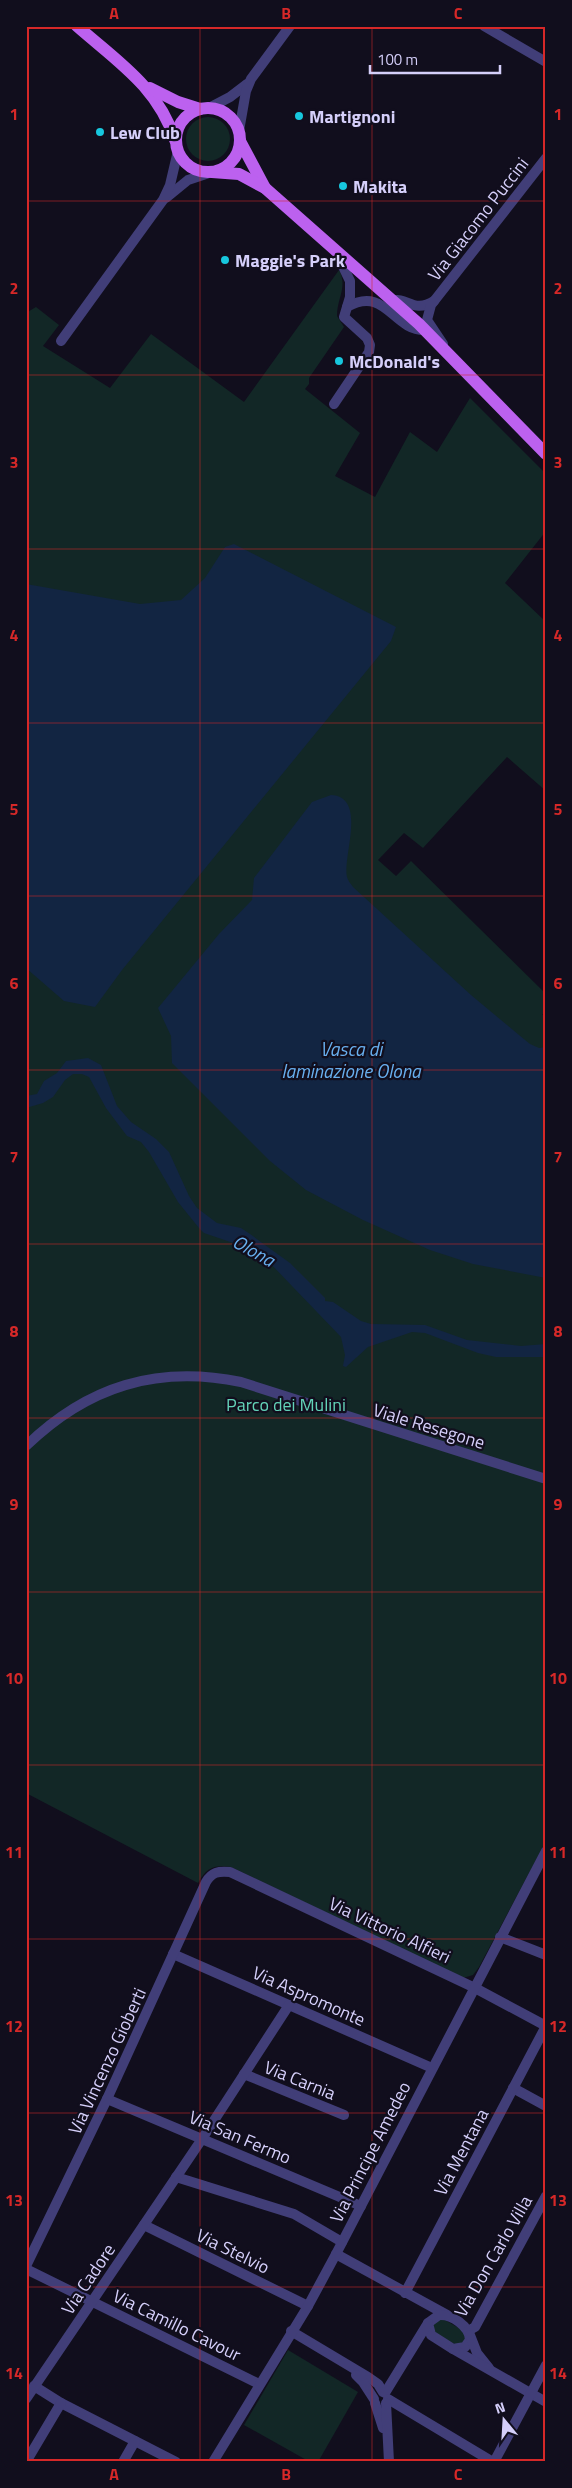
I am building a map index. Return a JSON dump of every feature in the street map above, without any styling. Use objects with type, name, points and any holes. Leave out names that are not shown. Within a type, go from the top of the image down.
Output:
[{"type":"main road","points":[[77,26],[146,86],[178,102],[227,114],[234,121],[265,188]]},
{"type":"main road","points":[[146,86],[166,116],[177,147],[188,165],[195,170],[239,174],[265,188],[425,330],[546,454]]},
{"type":"main road","points":[[177,147],[180,126],[185,119],[205,109]]},
{"type":"main road","points":[[212,172],[220,170],[233,161],[240,136]]},
{"type":"street","points":[[240,136],[244,98],[252,80],[290,26]]},
{"type":"street","points":[[484,26],[546,62]]},
{"type":"street","points":[[205,109],[230,97],[252,80]]},
{"type":"street","points":[[61,342],[163,200],[170,184],[177,147]]},
{"type":"street","name":"Via Giacomo Puccini","points":[[435,300],[546,158]]},
{"type":"street","points":[[163,200],[188,180],[212,172]]},
{"type":"street","points":[[334,404],[370,349],[367,338],[344,319],[343,314],[347,307],[350,281],[336,251]]},
{"type":"street","points":[[392,301],[399,300],[411,305],[420,306],[435,300]]},
{"type":"street","points":[[435,300],[428,313],[427,320],[442,340],[444,350]]},
{"type":"street","points":[[347,307],[361,301],[374,301],[413,327],[425,330]]},
{"type":"street","name":"Viale Resegone","points":[[26,1446],[63,1415],[106,1391],[150,1378],[196,1375],[241,1382],[546,1479]]},
{"type":"street","name":"Via Principe Amedeo","points":[[213,2462],[291,2331],[308,2306],[546,1851]]},
{"type":"street","name":"Via Vincenzo Gioberti","points":[[26,2267],[107,2099],[206,1882],[210,1876],[218,1871]]},
{"type":"street","name":"Via Vittorio Alfieri","points":[[218,1871],[230,1872],[475,1988],[546,2026]]},
{"type":"street","points":[[500,1937],[546,1955]]},
{"type":"street","name":"Via Aspromonte","points":[[173,1954],[432,2068]]},
{"type":"street","name":"Via Cadore","points":[[26,2399],[202,2139],[289,2005]]},
{"type":"street","name":"Via Mentana","points":[[405,2293],[546,2026]]},
{"type":"street","name":"Via Carnia","points":[[244,2074],[344,2115]]},
{"type":"street","points":[[513,2088],[546,2106]]},
{"type":"street","name":"Via San Fermo","points":[[107,2099],[361,2206]]},
{"type":"street","points":[[176,2177],[294,2214],[342,2242]]},
{"type":"street","name":"Via Don Carlo Villa","points":[[453,2349],[465,2347],[468,2343],[469,2333],[475,2327],[546,2196]]},
{"type":"street","name":"Via Stelvio","points":[[144,2225],[308,2306]]},
{"type":"street","points":[[336,2254],[447,2315],[469,2333],[477,2353],[489,2369]]},
{"type":"street","name":"Via Camillo Cavour","points":[[26,2267],[259,2384]]},
{"type":"street","points":[[418,2300],[425,2308],[428,2328],[434,2338],[546,2402]]},
{"type":"street","points":[[374,2401],[378,2405],[385,2397],[428,2322],[436,2316],[447,2315]]},
{"type":"street","points":[[291,2331],[378,2384],[385,2397],[389,2462]]},
{"type":"street","points":[[412,2348],[434,2338]]},
{"type":"street","points":[[385,2397],[493,2462],[546,2365]]},
{"type":"street","points":[[346,2366],[363,2382],[374,2401],[388,2440]]},
{"type":"street","points":[[34,2386],[61,2403],[176,2462]]},
{"type":"street","points":[[26,2462],[61,2403]]},
{"type":"street","points":[[123,2462],[135,2441]]},
{"type":"green space","points":[[208,117],[220,121],[226,127],[230,139],[226,151],[220,157],[208,161],[196,157],[190,151],[186,139],[190,127],[196,121]]},
{"type":"green space","name":"Parco dei Mulini","points":[[339,270],[342,287],[337,316],[344,327],[309,378],[309,384],[305,389],[360,433],[335,476],[375,497],[410,432],[437,452],[470,398],[546,474],[546,531],[505,583],[546,622],[546,791],[507,757],[423,848],[404,833],[378,860],[396,876],[411,861],[546,994],[546,1011],[542,1015],[546,1015],[546,1841],[479,1967],[473,1975],[463,1978],[231,1867],[220,1866],[212,1868],[205,1873],[198,1883],[26,1793],[26,313],[36,307],[59,325],[43,346],[110,388],[151,334],[244,402]]},
{"type":"green space","points":[[443,2319],[464,2331],[467,2337],[459,2346],[435,2334],[432,2322]]},
{"type":"green space","points":[[288,2350],[358,2392],[318,2462],[310,2462],[244,2425]]},
{"type":"water","points":[[234,544],[396,627],[391,641],[122,970],[95,1007],[64,1001],[26,968],[26,584],[140,604],[181,600],[205,578],[225,547]]},
{"type":"water","name":"Vasca di laminazione Olona","points":[[331,795],[342,798],[348,806],[351,817],[346,868],[347,878],[353,887],[471,995],[519,1035],[530,1044],[539,1048],[546,1047],[546,1278],[473,1264],[430,1250],[363,1220],[306,1190],[270,1161],[172,1063],[171,1036],[158,1008],[219,934],[252,900],[254,878],[312,802]]},
{"type":"water","name":"Olona","points":[[88,1058],[101,1065],[117,1106],[131,1122],[156,1139],[169,1152],[189,1196],[197,1208],[217,1223],[241,1228],[290,1263],[325,1298],[325,1301],[333,1302],[361,1321],[371,1324],[425,1325],[467,1340],[521,1346],[546,1344],[546,1357],[496,1357],[478,1353],[425,1333],[412,1332],[368,1347],[346,1367],[343,1366],[345,1355],[341,1337],[267,1260],[245,1247],[204,1233],[199,1228],[178,1202],[149,1152],[141,1142],[127,1136],[106,1108],[89,1077],[82,1074],[73,1074],[65,1080],[53,1097],[43,1103],[26,1108],[26,1096],[37,1094],[44,1081],[57,1073],[66,1061]]},
{"type":"place","name":"Martignoni","points":[[299,116]]},
{"type":"place","name":"Lew Club","points":[[100,132]]},
{"type":"place","name":"Makita","points":[[343,186]]},
{"type":"place","name":"Maggie's Park","points":[[225,260]]},
{"type":"place","name":"McDonald's","points":[[339,361]]}]
